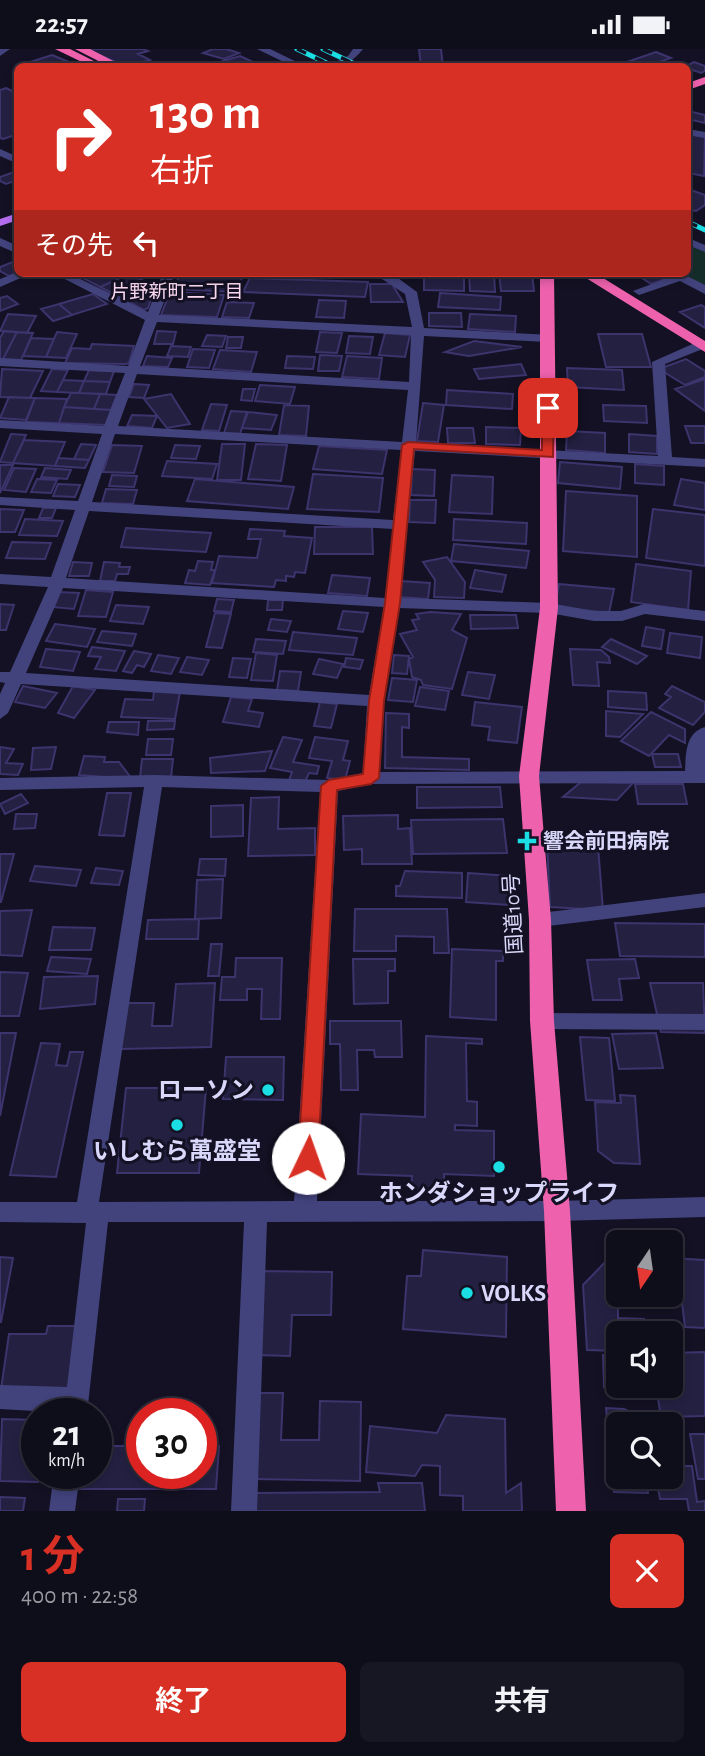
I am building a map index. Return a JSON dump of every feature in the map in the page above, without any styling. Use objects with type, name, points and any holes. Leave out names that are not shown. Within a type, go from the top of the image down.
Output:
[{"type":"highway","points":[[61,49],[91,63]]},
{"type":"highway","points":[[81,49],[111,63]]},
{"type":"highway","name":"国道10号","points":[[547,277],[549,608],[529,776],[540,920],[542,1021],[557,1211],[571,1511]]},
{"type":"highway","points":[[591,277],[703,346]]},
{"type":"street","points":[[0,53],[5,49]]},
{"type":"street","points":[[262,49],[294,63]]},
{"type":"street","points":[[339,63],[351,58],[358,49]]},
{"type":"street","points":[[0,152],[9,160]]},
{"type":"street","points":[[67,277],[151,318],[547,338]]},
{"type":"street","points":[[0,713],[8,677],[57,583],[132,368],[167,277]]},
{"type":"street","points":[[371,778],[376,701],[393,603],[415,386],[418,330],[411,292],[392,277]]},
{"type":"street","points":[[639,291],[671,277]]},
{"type":"street","points":[[680,277],[705,290]]},
{"type":"street","points":[[665,461],[657,362],[703,346]]},
{"type":"street","points":[[0,362],[415,386]]},
{"type":"street","points":[[0,424],[705,463]]},
{"type":"street","points":[[0,501],[400,525]]},
{"type":"street","points":[[0,579],[393,603],[549,608],[622,617],[644,609],[705,615]]},
{"type":"street","points":[[8,677],[376,701]]},
{"type":"street","points":[[0,784],[155,781],[329,786],[371,778],[700,777],[695,745],[705,733]]},
{"type":"street","points":[[77,1398],[92,1212],[155,781]]},
{"type":"street","points":[[305,1211],[329,786]]},
{"type":"street","points":[[540,920],[705,900]]},
{"type":"street","points":[[542,1021],[705,1022]]},
{"type":"street","points":[[0,1212],[557,1211],[705,1207]]},
{"type":"street","points":[[244,1511],[256,1212]]},
{"type":"street","points":[[0,1397],[21,1399]]},
{"type":"street","points":[[62,1511],[65,1489]]},
{"type":"green space","points":[[691,244],[705,251],[705,287],[684,277],[691,277]]},
{"type":"building","points":[[86,49],[148,51],[138,54],[150,60],[118,63]]},
{"type":"building","points":[[213,49],[239,53],[224,59],[203,53]]},
{"type":"building","points":[[419,49],[441,49],[443,63],[421,63]]},
{"type":"building","points":[[656,52],[671,58],[657,63],[624,63]]},
{"type":"building","points":[[52,55],[71,63],[27,63]]},
{"type":"building","points":[[240,56],[253,62],[250,63],[217,63]]},
{"type":"building","points":[[691,64],[705,66],[705,71],[701,73],[691,69]]},
{"type":"building","points":[[6,88],[14,92],[14,135],[3,139],[0,138],[0,90]]},
{"type":"building","points":[[691,112],[705,115],[705,123],[691,120]]},
{"type":"building","points":[[691,135],[705,137],[704,176],[691,174]]},
{"type":"building","points":[[14,172],[14,181],[6,184],[0,181],[0,177]]},
{"type":"building","points":[[691,190],[705,195],[705,205],[696,211],[691,210]]},
{"type":"building","points":[[14,262],[14,274],[9,276],[0,271],[0,267]]},
{"type":"building","points":[[85,277],[122,277],[100,287],[83,278]]},
{"type":"building","points":[[123,277],[136,277],[155,287],[148,308],[144,310],[100,287]]},
{"type":"building","points":[[179,277],[242,277],[237,292],[174,289]]},
{"type":"building","points":[[424,277],[464,277],[464,291],[424,290]]},
{"type":"building","points":[[469,277],[494,277],[495,292],[470,291]]},
{"type":"building","points":[[499,277],[532,277],[534,291],[501,291]]},
{"type":"building","points":[[640,277],[665,279],[651,284]]},
{"type":"building","points":[[250,278],[368,282],[365,297],[243,292]]},
{"type":"building","points":[[370,284],[392,284],[403,302],[371,302]]},
{"type":"building","points":[[170,292],[224,295],[217,317],[161,315]]},
{"type":"building","points":[[440,293],[501,297],[500,310],[438,307]]},
{"type":"building","points":[[93,294],[107,304],[72,315],[59,304]]},
{"type":"building","points":[[7,296],[18,304],[0,311],[0,298]]},
{"type":"building","points":[[319,300],[346,301],[344,318],[316,317]]},
{"type":"building","points":[[227,302],[254,303],[249,318],[222,317]]},
{"type":"building","points":[[59,304],[72,315],[53,321],[41,309]]},
{"type":"building","points":[[701,305],[705,307],[705,328],[680,312]]},
{"type":"building","points":[[429,313],[461,313],[462,327],[429,326]]},
{"type":"building","points":[[8,314],[36,316],[27,333],[0,331]]},
{"type":"building","points":[[470,314],[516,316],[515,332],[468,329]]},
{"type":"building","points":[[4,331],[17,332],[3,359],[0,359],[0,338]]},
{"type":"building","points":[[157,331],[176,332],[173,344],[154,344]]},
{"type":"building","points":[[17,332],[33,333],[21,360],[3,359]]},
{"type":"building","points":[[57,332],[77,334],[66,358],[46,357]]},
{"type":"building","points":[[320,332],[342,333],[337,353],[316,352]]},
{"type":"building","points":[[385,333],[410,335],[405,357],[379,355]]},
{"type":"building","points":[[598,334],[642,334],[651,367],[606,367]]},
{"type":"building","points":[[207,335],[226,336],[222,347],[202,346]]},
{"type":"building","points":[[349,336],[373,337],[370,354],[346,353]]},
{"type":"building","points":[[228,337],[243,337],[241,348],[226,348]]},
{"type":"building","points":[[31,338],[54,339],[46,357],[23,356]]},
{"type":"building","points":[[474,341],[522,347],[469,356],[445,352]]},
{"type":"building","points":[[92,344],[134,346],[129,363],[126,364],[65,363],[72,348],[90,349]]},
{"type":"building","points":[[171,346],[191,347],[188,357],[167,356]]},
{"type":"building","points":[[193,349],[215,350],[209,368],[187,367]]},
{"type":"building","points":[[220,350],[257,352],[251,372],[213,369]]},
{"type":"building","points":[[320,355],[342,356],[339,371],[318,371]]},
{"type":"building","points":[[147,356],[172,358],[168,367],[143,366]]},
{"type":"building","points":[[287,356],[315,357],[313,369],[285,368]]},
{"type":"building","points":[[347,356],[382,358],[379,379],[342,377]]},
{"type":"building","points":[[686,359],[705,371],[705,377],[685,385],[659,369]]},
{"type":"building","points":[[521,364],[526,375],[479,379],[474,369]]},
{"type":"building","points":[[567,368],[622,370],[624,390],[568,387]]},
{"type":"building","points":[[2,369],[43,371],[30,398],[0,397]]},
{"type":"building","points":[[52,369],[68,370],[57,392],[41,391]]},
{"type":"building","points":[[89,370],[114,371],[110,382],[84,381]]},
{"type":"building","points":[[705,379],[705,411],[675,389]]},
{"type":"building","points":[[63,380],[84,381],[79,393],[57,392]]},
{"type":"building","points":[[84,381],[110,382],[106,394],[79,393]]},
{"type":"building","points":[[134,384],[149,385],[144,398],[129,397]]},
{"type":"building","points":[[260,385],[295,387],[290,404],[255,401]]},
{"type":"building","points":[[243,389],[255,389],[252,401],[241,400]]},
{"type":"building","points":[[447,390],[513,394],[512,409],[446,405]]},
{"type":"building","points":[[71,393],[100,394],[94,409],[64,407]]},
{"type":"building","points":[[100,394],[117,395],[111,410],[94,409]]},
{"type":"building","points":[[171,394],[190,424],[167,428],[144,399]]},
{"type":"building","points":[[9,397],[35,398],[26,420],[0,418]]},
{"type":"building","points":[[35,398],[67,399],[59,423],[26,422]]},
{"type":"building","points":[[423,403],[444,405],[438,442],[417,441]]},
{"type":"building","points":[[211,404],[227,405],[219,431],[202,430]]},
{"type":"building","points":[[284,405],[309,406],[306,436],[279,435]]},
{"type":"building","points":[[603,405],[646,406],[647,423],[604,421]]},
{"type":"building","points":[[64,407],[111,410],[106,425],[59,423]]},
{"type":"building","points":[[231,411],[247,412],[240,434],[224,433]]},
{"type":"building","points":[[248,412],[277,415],[271,430],[242,428]]},
{"type":"building","points":[[132,415],[157,416],[152,428],[127,426]]},
{"type":"building","points":[[685,426],[705,426],[705,443],[691,443]]},
{"type":"building","points":[[486,427],[521,428],[520,445],[486,444]]},
{"type":"building","points":[[447,428],[473,428],[475,443],[448,443]]},
{"type":"building","points":[[567,431],[605,433],[605,453],[566,450]]},
{"type":"building","points":[[11,434],[26,435],[13,463],[0,462]]},
{"type":"building","points":[[629,434],[657,436],[657,454],[629,452]]},
{"type":"building","points":[[24,440],[65,442],[55,466],[13,463]]},
{"type":"building","points":[[81,444],[96,445],[89,460],[74,459]]},
{"type":"building","points":[[222,444],[245,444],[241,480],[217,480]]},
{"type":"building","points":[[256,444],[287,445],[281,481],[248,479]]},
{"type":"building","points":[[112,445],[142,446],[134,473],[103,472]]},
{"type":"building","points":[[175,445],[200,446],[196,459],[171,458]]},
{"type":"building","points":[[319,446],[387,450],[382,474],[313,469]]},
{"type":"building","points":[[58,458],[89,460],[85,468],[55,466]]},
{"type":"building","points":[[167,461],[217,464],[212,479],[162,476]]},
{"type":"building","points":[[560,462],[622,467],[620,489],[558,483]]},
{"type":"building","points":[[635,464],[664,466],[664,485],[635,483]]},
{"type":"building","points":[[0,465],[13,465],[0,493]]},
{"type":"building","points":[[14,468],[36,469],[26,492],[4,490]]},
{"type":"building","points":[[45,468],[71,470],[67,479],[41,477]]},
{"type":"building","points":[[412,469],[435,470],[434,496],[411,495]]},
{"type":"building","points":[[313,474],[383,478],[379,512],[307,509]]},
{"type":"building","points":[[112,475],[137,476],[134,487],[109,486]]},
{"type":"building","points":[[452,475],[493,477],[492,514],[449,512]]},
{"type":"building","points":[[37,479],[57,480],[51,493],[31,492]]},
{"type":"building","points":[[195,479],[294,487],[288,509],[187,501]]},
{"type":"building","points":[[681,479],[705,483],[705,510],[674,505]]},
{"type":"building","points":[[58,484],[80,485],[75,497],[53,496]]},
{"type":"building","points":[[106,489],[137,490],[133,504],[102,503]]},
{"type":"building","points":[[566,491],[637,496],[637,557],[563,551]]},
{"type":"building","points":[[410,500],[436,500],[435,523],[409,522]]},
{"type":"building","points":[[43,508],[56,508],[52,518],[39,518]]},
{"type":"building","points":[[0,509],[24,510],[15,532],[0,532]]},
{"type":"building","points":[[653,509],[705,515],[705,566],[646,558]]},
{"type":"building","points":[[25,519],[63,521],[57,536],[19,535]]},
{"type":"building","points":[[454,519],[527,523],[526,544],[453,540]]},
{"type":"building","points":[[315,527],[372,527],[373,554],[314,554]]},
{"type":"building","points":[[126,528],[211,533],[206,552],[121,547]]},
{"type":"building","points":[[250,529],[285,531],[284,536],[312,538],[305,573],[295,572],[294,577],[286,576],[286,581],[276,580],[274,587],[212,583],[219,556],[257,558],[261,539],[248,539]]},
{"type":"building","points":[[12,542],[51,543],[45,559],[6,558]]},
{"type":"building","points":[[454,544],[529,551],[526,568],[451,561]]},
{"type":"building","points":[[447,557],[465,582],[464,598],[434,597],[435,580],[423,562]]},
{"type":"building","points":[[198,561],[213,562],[211,570],[215,570],[210,585],[185,583],[189,570],[195,571]]},
{"type":"building","points":[[73,562],[92,563],[89,576],[69,576]]},
{"type":"building","points":[[104,562],[130,567],[128,574],[117,574],[115,581],[100,581]]},
{"type":"building","points":[[636,564],[691,571],[688,610],[631,602]]},
{"type":"building","points":[[475,570],[506,575],[502,592],[470,588]]},
{"type":"building","points":[[332,575],[370,578],[367,596],[328,593]]},
{"type":"building","points":[[400,581],[430,583],[428,599],[398,597]]},
{"type":"building","points":[[559,584],[614,589],[609,613],[555,607]]},
{"type":"building","points":[[86,590],[113,592],[106,617],[78,616]]},
{"type":"building","points":[[58,592],[79,593],[74,609],[52,607]]},
{"type":"building","points":[[217,599],[234,600],[231,612],[214,611]]},
{"type":"building","points":[[268,600],[283,600],[282,610],[267,610]]},
{"type":"building","points":[[0,604],[14,605],[6,630],[0,630]]},
{"type":"building","points":[[116,605],[149,607],[143,624],[110,621]]},
{"type":"building","points":[[343,611],[368,613],[363,632],[338,629]]},
{"type":"building","points":[[215,613],[231,614],[222,648],[206,647]]},
{"type":"building","points":[[416,614],[461,614],[452,630],[467,638],[452,689],[423,685],[421,680],[412,677],[409,659],[413,657],[400,634],[417,630],[412,620],[419,619]]},
{"type":"building","points":[[470,615],[516,615],[518,628],[471,629]]},
{"type":"building","points":[[271,619],[291,621],[287,632],[268,630]]},
{"type":"building","points":[[55,624],[95,629],[87,647],[46,641]]},
{"type":"building","points":[[646,627],[664,630],[661,649],[642,646]]},
{"type":"building","points":[[102,631],[136,634],[132,646],[97,642]]},
{"type":"building","points":[[293,632],[357,638],[353,655],[289,650]]},
{"type":"building","points":[[670,633],[702,637],[700,658],[667,653]]},
{"type":"building","points":[[256,639],[286,641],[283,654],[253,652]]},
{"type":"building","points":[[611,639],[647,656],[637,664],[602,647]]},
{"type":"building","points":[[92,647],[125,651],[116,671],[95,669],[101,657],[88,656]]},
{"type":"building","points":[[46,649],[80,652],[73,671],[40,667]]},
{"type":"building","points":[[570,649],[601,650],[609,657],[610,663],[597,662],[599,686],[573,685]]},
{"type":"building","points":[[134,651],[151,654],[144,667],[137,665],[132,673],[123,671]]},
{"type":"building","points":[[256,653],[277,655],[273,681],[251,680]]},
{"type":"building","points":[[158,655],[179,658],[171,674],[151,671]]},
{"type":"building","points":[[394,655],[409,656],[407,674],[392,673]]},
{"type":"building","points":[[187,657],[209,660],[202,675],[180,672]]},
{"type":"building","points":[[233,658],[251,659],[247,678],[229,677]]},
{"type":"building","points":[[346,658],[363,660],[360,669],[344,667]]},
{"type":"building","points":[[319,659],[343,664],[337,678],[313,674]]},
{"type":"building","points":[[280,671],[301,672],[298,691],[277,690]]},
{"type":"building","points":[[468,672],[495,675],[489,699],[462,695]]},
{"type":"building","points":[[392,678],[417,680],[413,702],[388,700]]},
{"type":"building","points":[[23,686],[57,693],[45,708],[15,702]]},
{"type":"building","points":[[73,686],[95,690],[74,718],[58,713]]},
{"type":"building","points":[[672,686],[705,702],[705,712],[693,725],[659,708],[671,697],[665,694]]},
{"type":"building","points":[[420,687],[449,691],[445,710],[415,706]]},
{"type":"building","points":[[154,691],[180,692],[175,719],[121,717],[125,699],[153,700]]},
{"type":"building","points":[[608,691],[646,693],[647,710],[608,707]]},
{"type":"building","points":[[231,697],[252,699],[248,711],[263,713],[259,727],[223,722]]},
{"type":"building","points":[[320,702],[337,704],[331,728],[314,726]]},
{"type":"building","points":[[475,702],[522,707],[517,743],[488,740],[490,727],[472,725]]},
{"type":"building","points":[[606,711],[643,714],[620,737],[606,736]]},
{"type":"building","points":[[651,712],[685,729],[685,743],[669,735],[649,756],[621,741]]},
{"type":"building","points":[[386,713],[409,714],[409,728],[402,727],[402,757],[469,759],[469,770],[385,768]]},
{"type":"building","points":[[148,721],[175,721],[174,729],[147,730]]},
{"type":"building","points":[[109,722],[139,722],[138,735],[107,732]]},
{"type":"building","points":[[283,737],[302,740],[293,762],[319,766],[317,774],[309,773],[305,782],[288,783],[292,772],[270,768]]},
{"type":"building","points":[[315,737],[348,741],[343,760],[350,761],[345,780],[327,778],[332,761],[309,758]]},
{"type":"building","points":[[148,739],[173,739],[171,755],[146,755]]},
{"type":"building","points":[[0,747],[14,749],[6,763],[23,764],[18,775],[0,774]]},
{"type":"building","points":[[56,747],[51,769],[31,770],[33,748]]},
{"type":"building","points":[[272,751],[265,771],[211,773],[210,758]]},
{"type":"building","points":[[652,754],[678,754],[681,767],[655,767]]},
{"type":"building","points":[[84,756],[105,757],[104,762],[119,762],[132,779],[79,775]]},
{"type":"building","points":[[142,759],[173,759],[171,778],[140,778]]},
{"type":"building","points":[[581,782],[633,783],[617,800],[563,797]]},
{"type":"building","points":[[635,784],[683,784],[687,804],[638,804]]},
{"type":"building","points":[[417,787],[500,787],[502,807],[417,808]]},
{"type":"building","points":[[107,793],[131,793],[124,836],[99,835]]},
{"type":"building","points":[[21,794],[28,803],[5,814],[0,804]]},
{"type":"building","points":[[279,797],[278,829],[315,828],[315,855],[248,856],[251,798]]},
{"type":"building","points":[[243,805],[243,836],[211,837],[211,806]]},
{"type":"building","points":[[16,814],[37,814],[35,828],[14,829]]},
{"type":"building","points":[[398,815],[398,829],[410,828],[412,864],[362,864],[362,849],[344,850],[343,816]]},
{"type":"building","points":[[503,819],[507,853],[413,854],[411,820]]},
{"type":"building","points":[[547,844],[598,846],[603,910],[550,907]]},
{"type":"building","points":[[0,854],[14,854],[1,902],[0,902]]},
{"type":"building","points":[[200,859],[226,859],[225,876],[198,875]]},
{"type":"building","points":[[35,866],[81,870],[76,886],[30,881]]},
{"type":"building","points":[[96,868],[123,871],[119,885],[91,883]]},
{"type":"building","points":[[405,871],[462,873],[462,898],[396,896],[396,886],[400,886]]},
{"type":"building","points":[[468,873],[511,876],[510,905],[466,902]]},
{"type":"building","points":[[223,879],[221,918],[195,919],[197,880]]},
{"type":"building","points":[[355,909],[447,909],[449,953],[434,953],[434,937],[396,936],[396,951],[354,951]]},
{"type":"building","points":[[32,910],[22,956],[0,955],[0,911]]},
{"type":"building","points":[[199,919],[198,939],[146,939],[148,920]]},
{"type":"building","points":[[615,923],[705,924],[705,957],[620,956]]},
{"type":"building","points":[[53,927],[95,928],[91,950],[49,950]]},
{"type":"building","points":[[211,944],[222,944],[219,976],[208,976]]},
{"type":"building","points":[[452,949],[503,951],[503,961],[496,961],[496,1020],[450,1017]]},
{"type":"building","points":[[51,957],[91,959],[87,974],[47,971]]},
{"type":"building","points":[[236,958],[282,958],[280,1019],[261,1019],[262,989],[247,989],[247,1000],[220,1000],[222,977],[235,977]]},
{"type":"building","points":[[353,959],[395,959],[395,971],[388,971],[388,1003],[354,1004]]},
{"type":"building","points":[[635,959],[639,978],[619,979],[622,1000],[593,1000],[587,960]]},
{"type":"building","points":[[0,972],[28,973],[19,1016],[0,1016]]},
{"type":"building","points":[[98,976],[95,1004],[40,1009],[44,977]]},
{"type":"building","points":[[215,983],[211,1047],[121,1049],[126,1003],[154,1003],[152,1026],[172,1026],[176,984]]},
{"type":"building","points":[[650,983],[703,983],[705,1033],[661,1032]]},
{"type":"building","points":[[330,1021],[401,1021],[402,1057],[375,1057],[374,1050],[357,1050],[358,1090],[341,1090],[340,1044],[330,1044]]},
{"type":"building","points":[[0,1033],[16,1033],[0,1116]]},
{"type":"building","points":[[656,1033],[663,1068],[619,1069],[612,1034]]},
{"type":"building","points":[[426,1036],[482,1039],[482,1044],[466,1043],[467,1101],[477,1102],[477,1126],[455,1125],[455,1130],[494,1131],[494,1176],[444,1174],[444,1193],[411,1192],[412,1176],[358,1174],[361,1114],[425,1117]]},
{"type":"building","points":[[580,1037],[609,1038],[615,1101],[586,1100]]},
{"type":"building","points":[[41,1043],[60,1044],[56,1065],[67,1066],[70,1052],[83,1052],[56,1177],[10,1175]]},
{"type":"building","points":[[226,1057],[284,1057],[283,1100],[223,1099]]},
{"type":"building","points":[[126,1088],[206,1088],[199,1173],[117,1173]]},
{"type":"building","points":[[620,1095],[635,1096],[640,1164],[614,1163],[598,1151],[595,1102],[621,1103]]},
{"type":"building","points":[[423,1250],[507,1257],[506,1337],[403,1329],[407,1276],[421,1276]]},
{"type":"building","points":[[0,1257],[13,1258],[1,1322],[0,1322]]},
{"type":"building","points":[[683,1259],[705,1260],[705,1328],[685,1327]]},
{"type":"building","points":[[606,1261],[606,1307],[618,1307],[618,1318],[644,1321],[606,1321],[606,1351],[587,1350],[583,1285]]},
{"type":"building","points":[[261,1271],[332,1272],[331,1315],[292,1315],[290,1356],[256,1355]]},
{"type":"building","points":[[48,1326],[77,1326],[69,1388],[1,1389],[9,1334],[46,1334]]},
{"type":"building","points":[[705,1352],[705,1416],[683,1416],[683,1412],[660,1412],[658,1398],[683,1398],[683,1353]]},
{"type":"building","points":[[603,1355],[606,1355],[604,1387]]},
{"type":"building","points":[[256,1393],[283,1393],[281,1440],[319,1440],[320,1401],[361,1402],[360,1481],[251,1479]]},
{"type":"building","points":[[606,1408],[630,1412],[606,1412]]},
{"type":"building","points":[[446,1415],[505,1419],[506,1493],[521,1483],[522,1511],[463,1511],[463,1496],[440,1495],[440,1466],[422,1465],[415,1476],[366,1472],[370,1426],[437,1433]]},
{"type":"building","points":[[2,1419],[21,1420],[21,1482],[0,1481]]},
{"type":"building","points":[[690,1434],[705,1434],[705,1479],[698,1479]]},
{"type":"building","points":[[112,1446],[126,1446],[126,1489],[112,1489]]},
{"type":"building","points":[[683,1466],[692,1466],[697,1502],[705,1501],[705,1511],[689,1511],[687,1499],[660,1499],[658,1489],[683,1489]]},
{"type":"building","points":[[378,1483],[422,1483],[425,1511],[252,1511],[253,1493],[380,1492]]},
{"type":"building","points":[[614,1489],[648,1489],[648,1493],[614,1492]]},
{"type":"building","points":[[0,1497],[25,1498],[23,1511],[0,1511]]},
{"type":"building","points":[[118,1499],[145,1499],[144,1511],[117,1511]]},
{"type":"railway","points":[[297,49],[327,63]]},
{"type":"railway","points":[[323,49],[353,63]]},
{"type":"railway","points":[[691,223],[705,230]]},
{"type":"place","name":"響会前田病院","points":[[527,841]]},
{"type":"place","name":"ローソン","points":[[268,1090]]},
{"type":"place","name":"いしむら萬盛堂","points":[[177,1125]]},
{"type":"place","name":"ホンダショップライフ","points":[[499,1167]]},
{"type":"place","name":"VOLKS","points":[[467,1293]]},
{"type":"district","name":"片野新町二丁目","points":[[177,291]]},
{"type":"route","points":[[308,1158],[329,786],[371,778],[376,701],[393,603],[408,445],[549,454],[548,408]]}]
